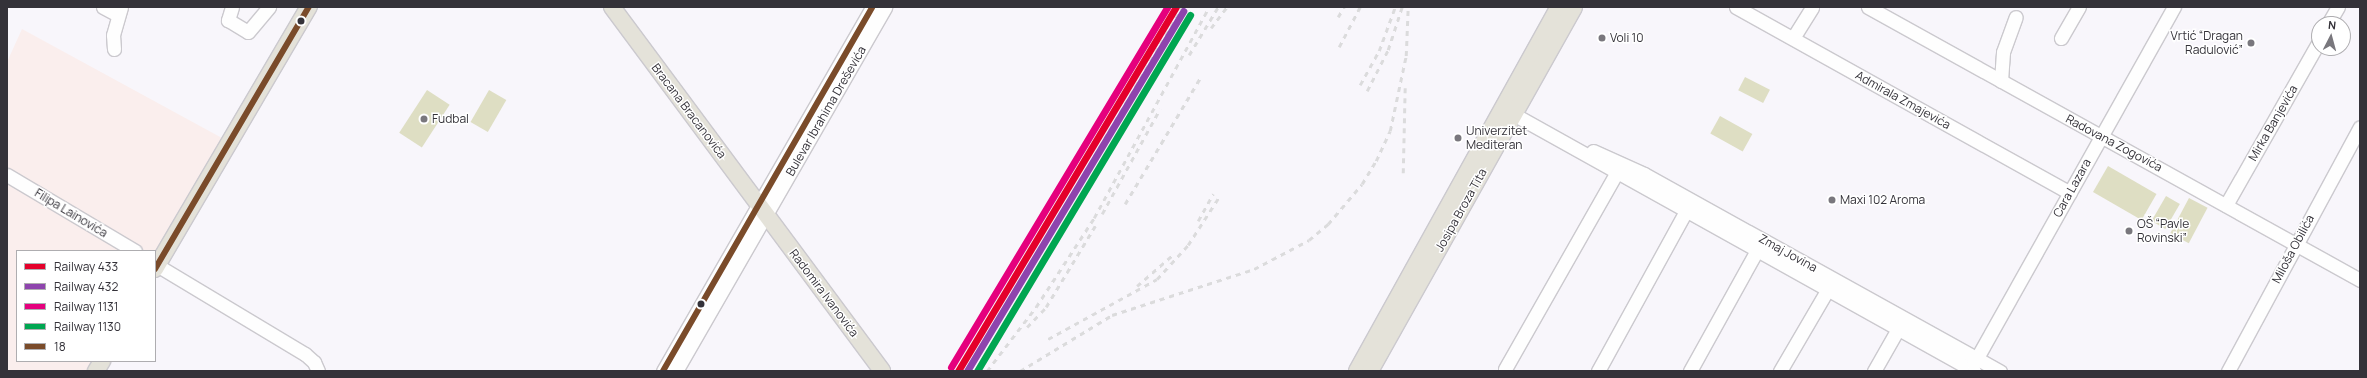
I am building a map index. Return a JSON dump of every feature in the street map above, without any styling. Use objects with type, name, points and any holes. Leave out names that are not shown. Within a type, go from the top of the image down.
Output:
[{"type":"main road","points":[[156,266],[309,7]]},
{"type":"main road","name":"Bracana Bracanovića","points":[[612,7],[762,209]]},
{"type":"main road","name":"Josipa Broza Tita","points":[[1508,112],[1559,7]]},
{"type":"main road","name":"Josipa Broza Tita","points":[[1357,371],[1377,347],[1508,112],[1574,7]]},
{"type":"main road","name":"Radomira Ivanovića","points":[[762,209],[882,371]]},
{"type":"main road","name":"Josipa Broza Tita","points":[[1370,371],[1377,347]]},
{"type":"main road","points":[[96,371],[101,362]]},
{"type":"street","points":[[103,7],[119,11],[113,35],[114,49]]},
{"type":"street","points":[[232,7],[228,20],[248,32],[269,7]]},
{"type":"street","name":"Bulevar Ibrahima Dreševića","points":[[762,209],[872,7]]},
{"type":"street","name":"Bulevar Ibrahima Dreševića","points":[[762,209],[885,7]]},
{"type":"street","name":"Admirala Zmajevića","points":[[1736,7],[2070,193]]},
{"type":"street","points":[[1793,38],[1812,7]]},
{"type":"street","name":"Radovana Zogovića","points":[[1868,7],[2360,280]]},
{"type":"street","points":[[2061,38],[2079,7]]},
{"type":"street","name":"Cara Lazara","points":[[1972,367],[2174,7]]},
{"type":"street","points":[[2333,16],[2338,7]]},
{"type":"street","points":[[2002,81],[2003,52],[2016,17]]},
{"type":"street","name":"Mirka Banjevića","points":[[2226,205],[2311,55]]},
{"type":"street","name":"Zmaj Jovina","points":[[1508,112],[1572,148],[1619,168],[1972,367]]},
{"type":"street","name":"Miloša Obilića","points":[[2228,371],[2295,244],[2360,127]]},
{"type":"street","points":[[1505,370],[1619,168]]},
{"type":"street","name":"Zmaj Jovina","points":[[1619,168],[1686,211],[1898,329],[1972,367],[2000,371]]},
{"type":"street","name":"Filipa Lainovića","points":[[7,175],[133,250]]},
{"type":"street","points":[[663,371],[762,209]]},
{"type":"street","points":[[676,371],[762,209]]},
{"type":"street","points":[[1598,371],[1686,211]]},
{"type":"street","points":[[1690,371],[1757,250]]},
{"type":"street","points":[[156,266],[305,354],[314,362],[318,371]]},
{"type":"street","points":[[1780,371],[1828,290]]},
{"type":"street","points":[[1874,371],[1898,329]]},
{"type":"shaded area","points":[[22,29],[222,138],[156,260],[156,250],[16,250],[16,362],[95,362],[90,371],[7,371],[7,62]]},
{"type":"green space","points":[[1745,77],[1770,90],[1763,103],[1738,90]]},
{"type":"green space","name":"Fudbal","points":[[427,90],[450,105],[422,147],[399,133]]},
{"type":"green space","points":[[489,90],[506,100],[488,132],[470,122]]},
{"type":"green space","points":[[1720,116],[1752,134],[1743,151],[1710,133]]},
{"type":"green space","points":[[2108,166],[2156,194],[2141,220],[2093,192]]},
{"type":"green space","points":[[2166,196],[2180,204],[2165,229],[2152,221]]},
{"type":"green space","points":[[2189,198],[2208,208],[2189,243],[2170,233]]},
{"type":"railway","points":[[950,371],[1169,7]]},
{"type":"railway","points":[[967,371],[1182,7]]},
{"type":"railway","points":[[987,371],[1036,307],[1094,218],[1209,7]]},
{"type":"railway","points":[[1189,55],[1218,7]]},
{"type":"railway","points":[[1211,28],[1227,7]]},
{"type":"railway","points":[[1338,17],[1344,7]]},
{"type":"railway","points":[[1339,47],[1360,7]]},
{"type":"railway","points":[[1360,85],[1379,51],[1395,7]]},
{"type":"railway","points":[[1367,91],[1388,50],[1402,7]]},
{"type":"railway","points":[[1020,371],[1112,315],[1254,269],[1309,240],[1328,224],[1362,184],[1376,161],[1390,131],[1406,56],[1408,7]]},
{"type":"railway","points":[[1125,204],[1200,78]]},
{"type":"railway","points":[[1403,173],[1405,88]]},
{"type":"railway","points":[[1102,214],[1160,109]]},
{"type":"railway","points":[[1198,221],[1213,194]]},
{"type":"railway","points":[[1048,339],[1157,279],[1188,245],[1219,197]]},
{"type":"railway","points":[[1027,327],[1046,307],[1095,226]]},
{"type":"railway","points":[[1137,286],[1175,253]]},
{"type":"rail line","name":"1131","points":[[951,367],[1167,7]]},
{"type":"rail line","name":"433","points":[[958,371],[1176,7]]},
{"type":"rail line","name":"432","points":[[967,371],[1183,11]]},
{"type":"rail line","name":"1130","points":[[977,371],[1190,15]]},
{"type":"transit line","name":"18","points":[[156,267],[309,7]]},
{"type":"transit line","name":"18","points":[[663,371],[872,7]]},
{"type":"place","name":"Voli 10","points":[[1602,38]]},
{"type":"place","name":"Vrtić “Dragan Radulović”","points":[[2251,43]]},
{"type":"place","name":"Fudbal","points":[[424,119]]},
{"type":"place","name":"Univerzitet Mediteran","points":[[1458,138]]},
{"type":"place","name":"Maxi 102 Aroma","points":[[1832,200]]},
{"type":"place","name":"OŠ “Pavle Rovinski”","points":[[2129,231]]}]
